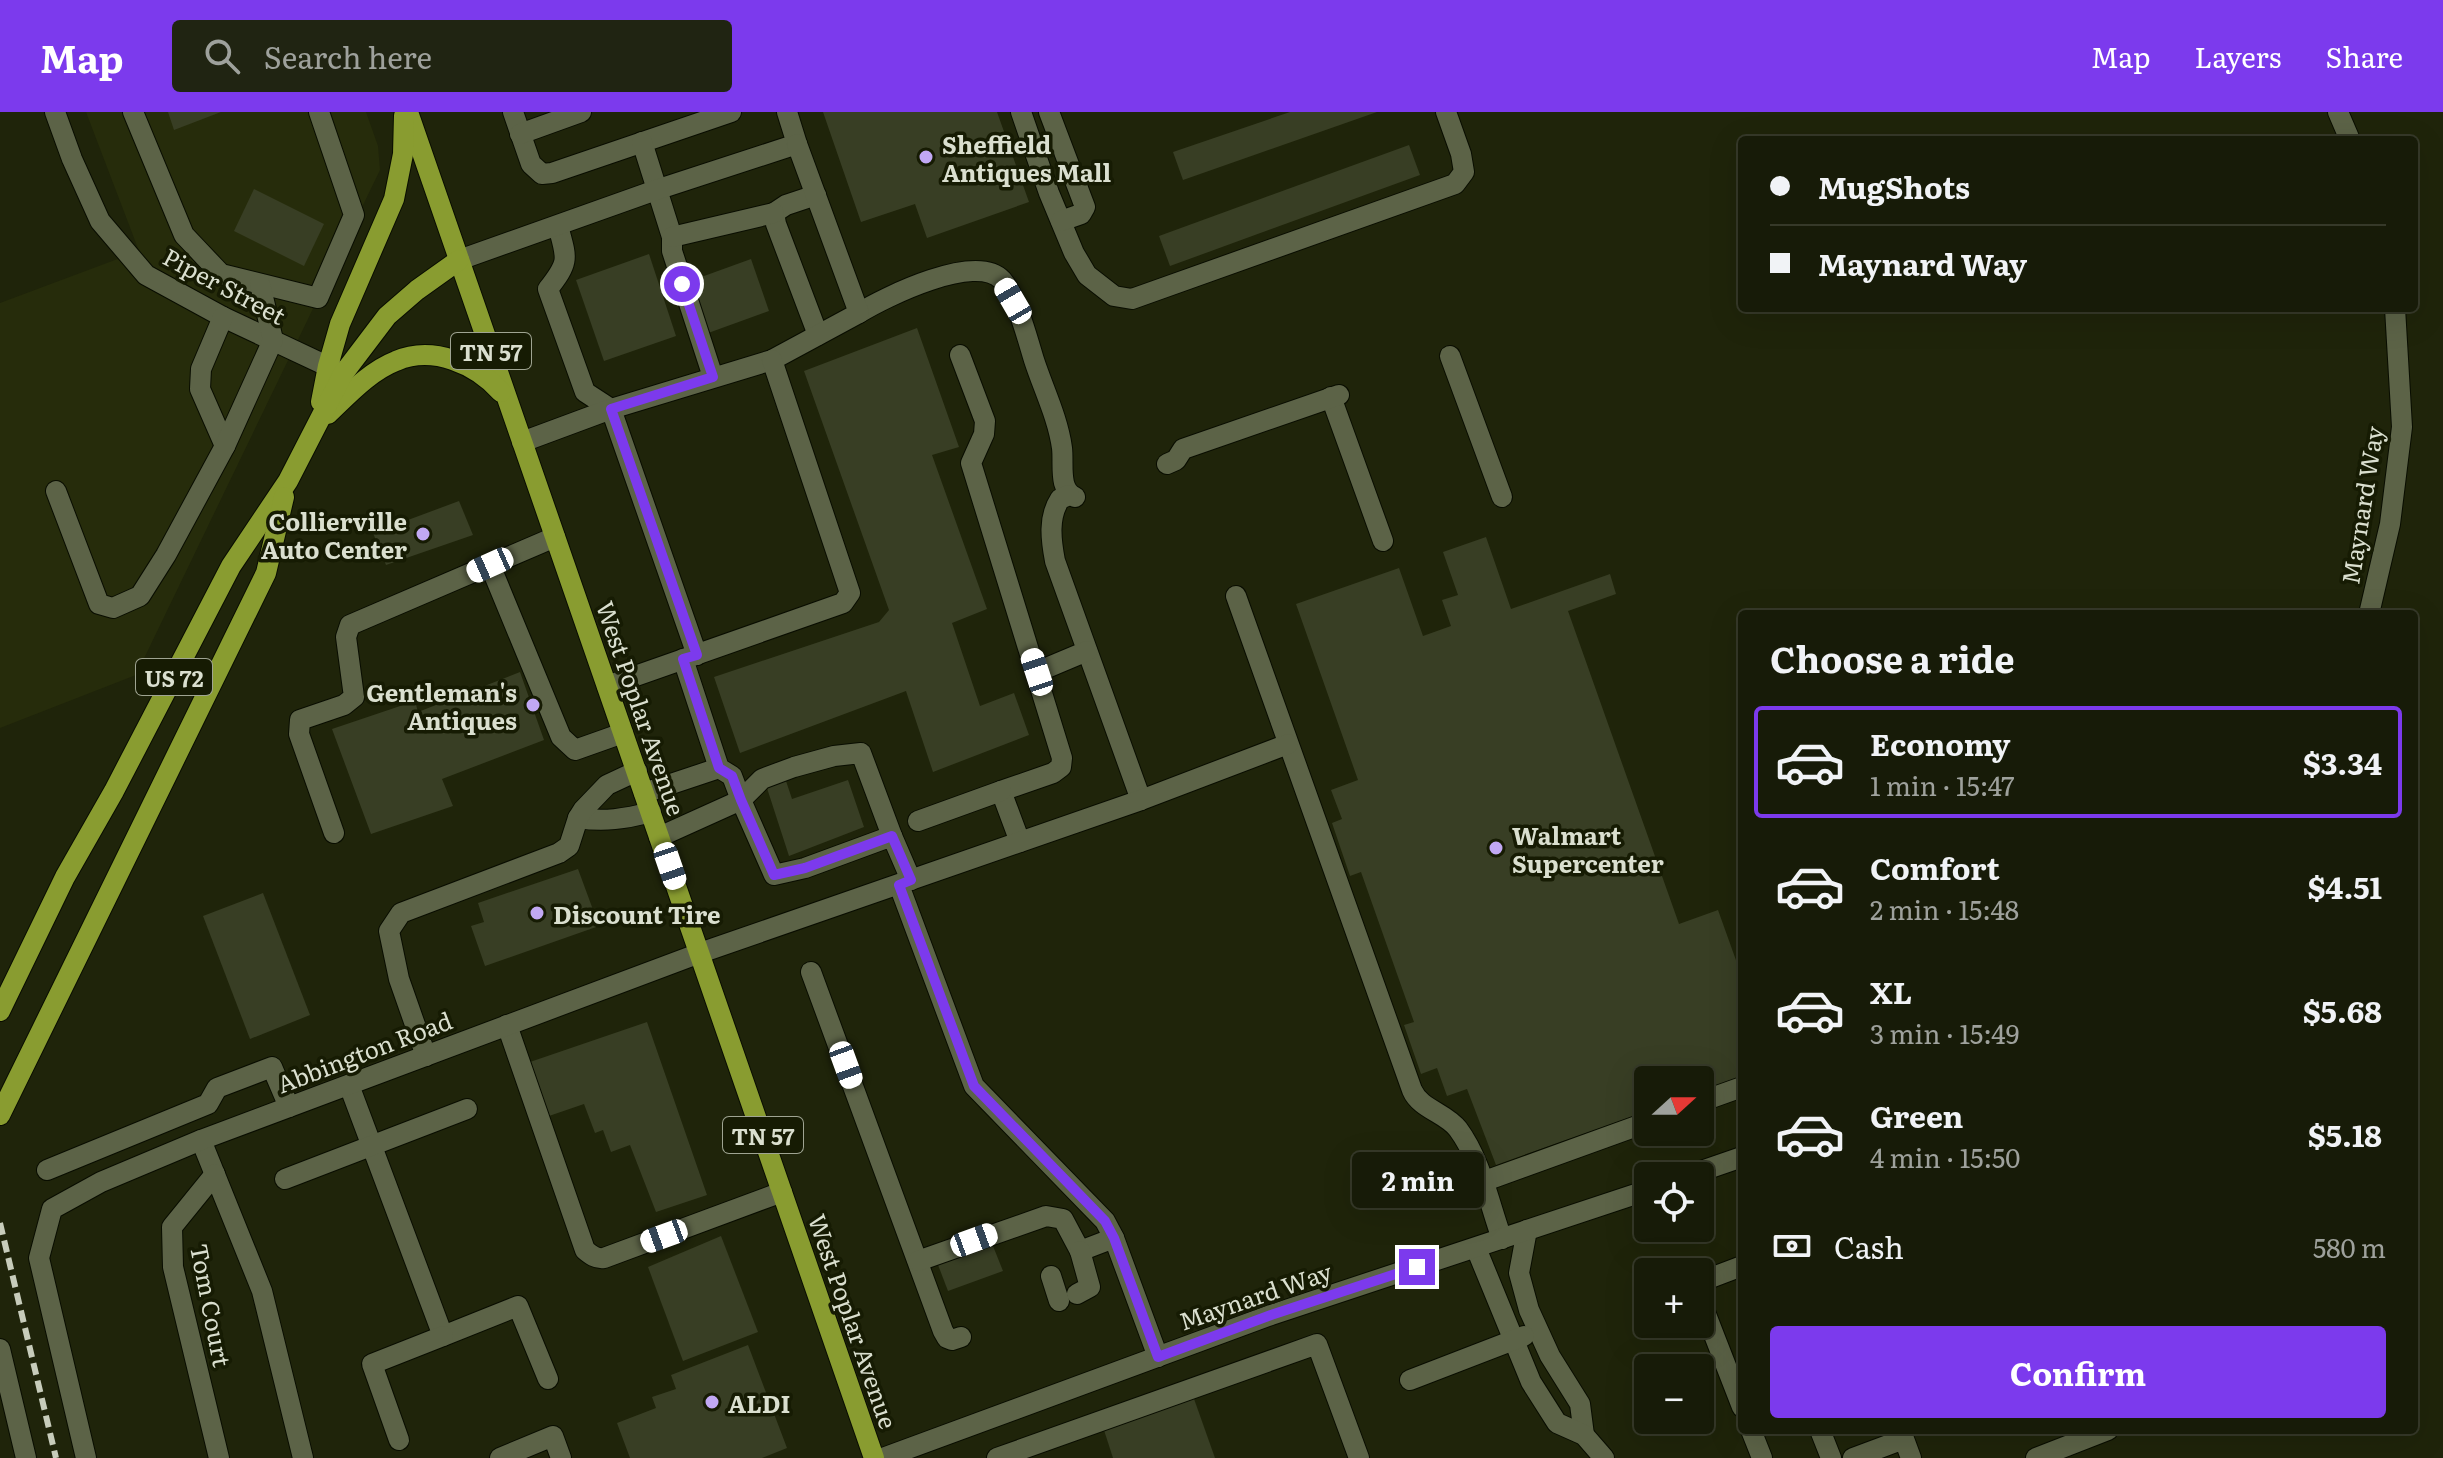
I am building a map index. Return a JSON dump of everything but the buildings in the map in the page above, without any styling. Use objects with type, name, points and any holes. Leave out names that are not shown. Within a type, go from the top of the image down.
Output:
[{"type":"main road","name":"West Poplar Avenue","points":[[406,112],[874,1458]]},
{"type":"main road","name":"US 72","points":[[0,1011],[65,877],[114,791],[231,566],[288,481],[317,425],[336,370],[340,324],[394,199],[403,154],[406,112]]},
{"type":"main road","name":"US 72","points":[[336,370],[387,316],[459,260]]},
{"type":"main road","points":[[317,425],[376,372],[397,360],[425,355],[467,365],[488,377],[507,399]]},
{"type":"main road","name":"US 72","points":[[0,1115],[266,573],[288,481]]},
{"type":"street","name":"Piper Street","points":[[55,112],[100,221],[146,275],[223,317],[363,383]]},
{"type":"street","points":[[133,112],[184,235],[221,274],[318,298],[354,215],[319,112]]},
{"type":"street","points":[[513,112],[531,164],[542,174],[731,112]]},
{"type":"street","points":[[520,134],[581,112]]},
{"type":"street","points":[[787,112],[859,313]]},
{"type":"street","points":[[1021,112],[1061,221],[1087,275],[1114,296],[1132,299],[1455,184],[1464,172],[1446,112]]},
{"type":"street","points":[[1049,112],[1085,207],[1081,214],[1061,221]]},
{"type":"street","points":[[2338,112],[2348,136]]},
{"type":"street","points":[[642,142],[672,237],[672,251],[713,377]]},
{"type":"street","points":[[459,260],[797,144]]},
{"type":"street","points":[[672,237],[774,213],[786,205],[816,195]]},
{"type":"street","points":[[774,213],[818,335]]},
{"type":"street","points":[[558,226],[566,257],[562,271],[548,289],[585,392],[611,409],[690,657],[719,768],[732,776],[774,875],[805,868],[892,836]]},
{"type":"street","points":[[522,442],[611,409],[772,360],[884,298],[951,274],[987,272],[1001,279],[1013,301],[1062,446],[1067,494],[1052,518],[1052,545],[1141,800]]},
{"type":"street","points":[[56,491],[99,604],[113,608],[140,596],[166,555],[225,446],[273,340],[260,284]]},
{"type":"street","name":"Maynard Way","points":[[2370,610],[2390,524],[2402,427],[2395,312]]},
{"type":"street","points":[[223,317],[201,369],[200,389],[225,446]]},
{"type":"street","points":[[918,821],[1053,773],[1061,767],[1062,758],[971,463],[984,434],[985,421],[960,355]]},
{"type":"street","points":[[1450,356],[1502,497]]},
{"type":"street","points":[[607,686],[843,603],[850,593],[772,360]]},
{"type":"street","points":[[1167,464],[1176,460],[1183,449],[1335,396],[1383,541]]},
{"type":"street","points":[[334,833],[299,734],[300,720],[344,705],[354,697],[346,637],[350,625],[555,537]]},
{"type":"street","points":[[490,565],[561,737],[575,750],[623,733]]},
{"type":"street","points":[[1236,596],[1414,1096],[1459,1131],[1474,1160],[1502,1239]]},
{"type":"street","points":[[1037,672],[1087,651]]},
{"type":"street","name":"Abbington Road","points":[[86,1458],[39,1258],[52,1209],[101,1182],[201,1140],[700,953],[1141,800],[1288,744]]},
{"type":"street","points":[[659,837],[741,800],[762,779],[834,756],[861,753],[892,836],[974,1086],[1097,1210],[1114,1238],[1158,1357]]},
{"type":"street","points":[[578,818],[619,820],[648,802],[719,768]]},
{"type":"street","points":[[426,1056],[399,979],[389,931],[401,913],[559,853],[569,846],[578,818],[607,785],[637,771]]},
{"type":"street","points":[[1001,791],[1020,842]]},
{"type":"street","points":[[811,972],[947,1338],[961,1337]]},
{"type":"street","points":[[507,1025],[585,1250],[591,1255],[604,1258],[782,1192]]},
{"type":"street","points":[[47,1170],[208,1104],[217,1088],[272,1067],[289,1107]]},
{"type":"street","points":[[349,1085],[443,1336]]},
{"type":"street","points":[[1714,1097],[1738,1088]]},
{"type":"street","points":[[285,1179],[467,1109]]},
{"type":"street","points":[[152,1127],[162,1156]]},
{"type":"street","points":[[1482,1182],[1634,1127]]},
{"type":"street","points":[[201,1140],[262,1291],[303,1458]]},
{"type":"street","points":[[1714,1167],[1738,1158]]},
{"type":"street","name":"Tom Court","points":[[215,1174],[172,1227],[173,1267],[219,1458]]},
{"type":"street","name":"Maynard Way","points":[[883,1458],[1271,1315],[1634,1195]]},
{"type":"street","points":[[918,1261],[1046,1216],[1063,1219],[1080,1251],[1090,1287],[1068,1298],[1051,1276]]},
{"type":"street","points":[[1527,1230],[1519,1273],[1529,1310],[1550,1356],[1580,1404],[1584,1435]]},
{"type":"street","points":[[1080,1251],[1114,1238]]},
{"type":"street","points":[[1476,1248],[1531,1382],[1557,1423],[1584,1435],[1604,1458]]},
{"type":"street","points":[[1714,1277],[1738,1268]]},
{"type":"street","points":[[399,1440],[372,1364],[518,1306],[548,1379]]},
{"type":"street","points":[[1410,1380],[1539,1330]]},
{"type":"street","points":[[1714,1335],[1738,1397]]},
{"type":"street","points":[[997,1458],[1317,1344],[1359,1458]]},
{"type":"street","points":[[0,1349],[26,1458]]},
{"type":"street","points":[[1753,1434],[1762,1458]]},
{"type":"street","points":[[1822,1434],[1831,1458]]},
{"type":"street","points":[[2036,1458],[2098,1434]]},
{"type":"street","points":[[500,1458],[553,1436],[561,1458]]},
{"type":"street","points":[[1853,1458],[1904,1439],[1911,1458]]},
{"type":"shaded area","points":[[86,112],[366,112],[378,146],[380,170],[136,675],[0,728],[0,303],[139,251]]},
{"type":"railway","points":[[0,1223],[56,1458]]},
{"type":"place","name":"Sheffield Antiques Mall","points":[[926,157]]},
{"type":"place","name":"Collierville Auto Center","points":[[423,534]]},
{"type":"place","name":"Gentleman's Antiques","points":[[533,705]]},
{"type":"place","name":"Walmart Supercenter","points":[[1496,848]]},
{"type":"place","name":"Discount Tire","points":[[537,913]]},
{"type":"place","name":"ALDI","points":[[712,1402]]},
{"type":"route","points":[[682,284],[713,377],[611,409],[697,655],[683,659],[719,768],[732,776],[774,875],[805,868],[892,836],[911,880],[899,885],[974,1086],[1105,1221],[1158,1357],[1271,1315],[1417,1267]]}]
